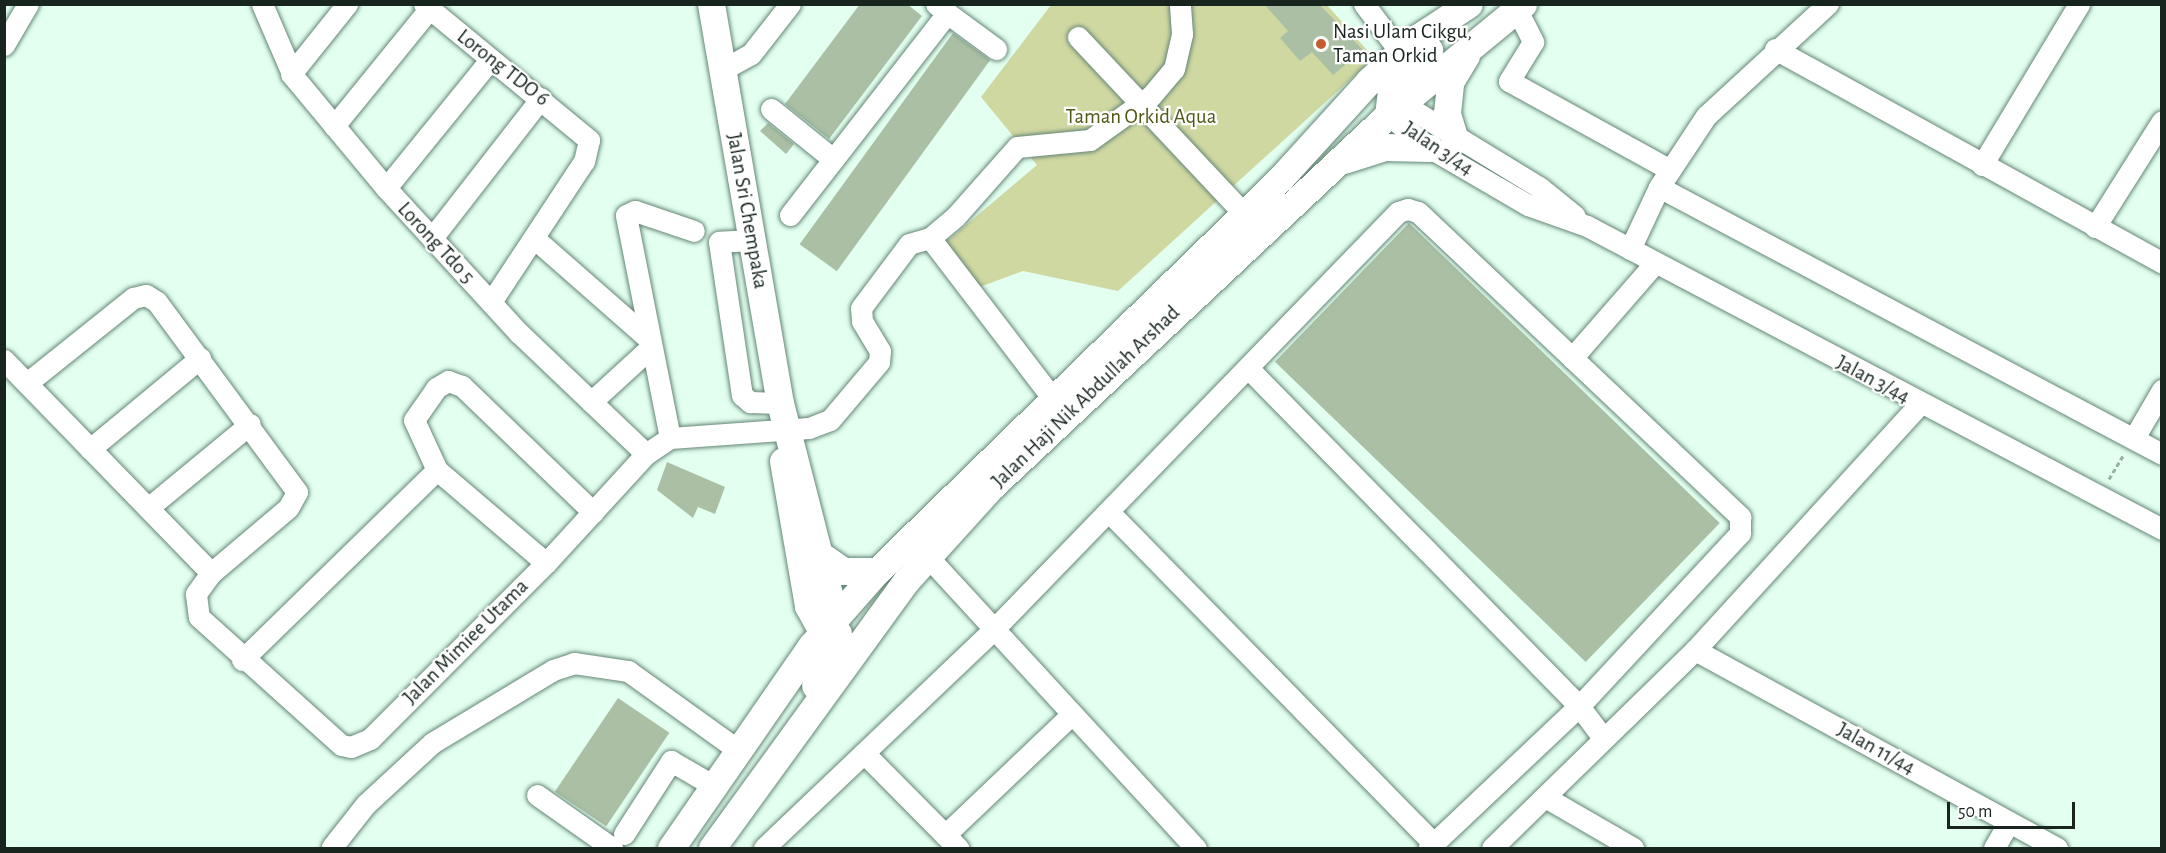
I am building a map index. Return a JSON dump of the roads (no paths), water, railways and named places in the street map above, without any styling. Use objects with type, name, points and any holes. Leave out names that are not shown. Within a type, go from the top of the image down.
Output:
[{"type":"main road","name":"Jalan Sri Chempaka","points":[[711,4],[808,561]]},
{"type":"main road","name":"Jalan Haji Nik Abdullah Arshad","points":[[671,849],[759,720],[877,571],[1289,168],[1400,51],[1469,4]]},
{"type":"main road","points":[[1289,168],[1357,116],[1393,107],[1406,69],[1479,4]]},
{"type":"main road","name":"Jalan Haji Nik Abdullah Arshad","points":[[712,849],[763,774],[907,580],[992,486],[1393,107],[1450,60],[1473,47],[1520,7]]},
{"type":"main road","points":[[1332,165],[1385,147],[1443,144],[1449,82],[1473,47]]},
{"type":"main road","points":[[808,561],[843,571],[877,571]]},
{"type":"main road","points":[[763,774],[828,663],[832,627],[808,561]]},
{"type":"main road","points":[[759,720],[797,630],[808,561]]},
{"type":"main road","points":[[832,627],[907,580]]},
{"type":"street","points":[[4,45],[28,4]]},
{"type":"street","name":"Lorong Tdo 5","points":[[262,4],[291,74],[386,188],[491,302],[646,454]]},
{"type":"street","points":[[291,74],[347,4]]},
{"type":"street","points":[[722,70],[751,54],[790,4]]},
{"type":"street","points":[[753,240],[719,242],[742,395],[750,402],[784,420],[827,423],[876,368],[880,351],[862,321],[861,308],[909,244],[930,238],[1017,147],[1086,141],[1141,103],[1174,69],[1182,34],[1180,4]]},
{"type":"street","points":[[1364,4],[1400,51]]},
{"type":"street","points":[[1630,249],[1665,179],[1706,116],[1775,49],[1828,4]]},
{"type":"street","points":[[1982,165],[2079,4]]},
{"type":"street","points":[[334,126],[427,7]]},
{"type":"street","name":"Lorong TDO 6","points":[[427,7],[584,131],[590,150],[534,238]]},
{"type":"street","points":[[1520,7],[1533,42],[1509,81],[1665,179],[2162,454]]},
{"type":"street","points":[[790,215],[942,9],[996,49]]},
{"type":"street","points":[[1078,37],[1243,213]]},
{"type":"street","points":[[1775,49],[2162,263]]},
{"type":"street","points":[[386,188],[491,59]]},
{"type":"street","points":[[432,238],[541,98]]},
{"type":"street","name":"Jalan 3/44","points":[[1393,107],[1443,144],[1539,188],[1587,226],[1919,405],[2098,499],[2162,529]]},
{"type":"street","points":[[771,109],[833,159]]},
{"type":"street","points":[[2095,227],[2162,121]]},
{"type":"street","points":[[764,849],[992,631],[1109,512],[1250,370],[1398,212],[1408,208],[1418,212],[1740,517],[1740,533],[1579,706],[1432,846],[1109,512]]},
{"type":"street","points":[[670,438],[649,343],[626,215],[635,211],[694,231]]},
{"type":"street","points":[[491,302],[534,238],[649,343]]},
{"type":"street","points":[[930,238],[1053,399]]},
{"type":"street","points":[[1572,358],[1655,263]]},
{"type":"street","points":[[27,383],[131,299],[152,298],[250,424],[148,508]]},
{"type":"street","points":[[591,402],[649,343]]},
{"type":"street","points":[[90,449],[200,358]]},
{"type":"street","points":[[4,360],[211,573]]},
{"type":"street","points":[[1250,370],[1579,706],[1602,737]]},
{"type":"street","points":[[546,563],[437,470],[414,420],[436,388],[456,382],[593,512]]},
{"type":"street","points":[[2134,438],[2162,390]]},
{"type":"street","points":[[1491,849],[1602,737],[1695,650],[1919,405]]},
{"type":"street","name":"Jalan Mimiee Utama","points":[[250,424],[296,485],[288,508],[211,573],[196,594],[199,617],[242,660],[341,745],[351,747],[369,739],[546,563],[646,454],[670,438],[784,420]]},
{"type":"street","points":[[242,660],[437,470]]},
{"type":"street","points":[[928,557],[992,631],[1196,849]]},
{"type":"street","name":"Jalan 11/44","points":[[1695,650],[2057,849]]},
{"type":"street","points":[[332,847],[366,804],[432,743],[553,669],[574,663],[628,671],[738,750]]},
{"type":"street","points":[[864,753],[952,842],[1071,715]]},
{"type":"street","points":[[537,795],[618,841],[671,762],[714,786]]},
{"type":"street","points":[[1545,797],[1634,849]]},
{"type":"street","points":[[1994,849],[2009,822]]},
{"type":"place","name":"Nasi Ulam Cikgu, Taman Orkid","points":[[1321,44]]},
{"type":"park label","name":"Taman Orkid Aqua","points":[[1141,117]]}]
